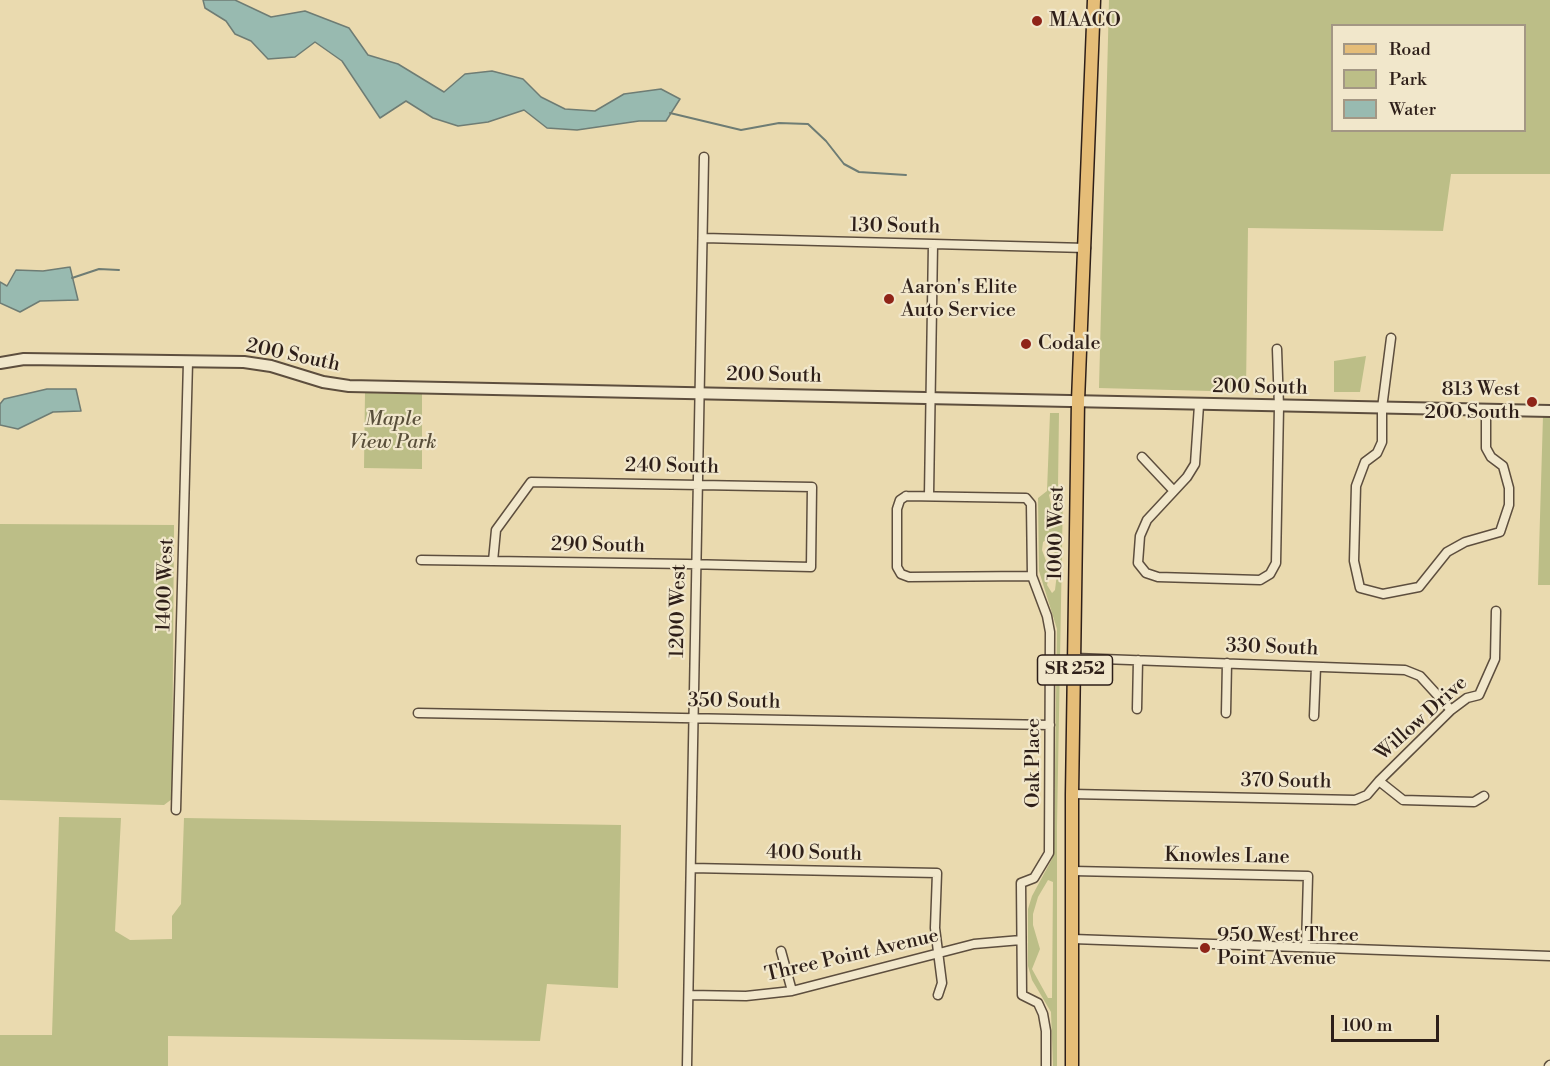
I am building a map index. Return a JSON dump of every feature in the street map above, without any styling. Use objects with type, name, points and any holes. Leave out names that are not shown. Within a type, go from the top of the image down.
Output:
[{"type":"main road","name":"1000 West","points":[[1072,1066],[1072,794],[1076,658],[1078,401],[1086,248],[1094,0]]},
{"type":"street","name":"1200 West","points":[[687,1066],[705,157]]},
{"type":"street","name":"130 South","points":[[704,238],[1086,248]]},
{"type":"street","points":[[929,495],[933,244]]},
{"type":"street","points":[[1391,338],[1383,408],[1382,442],[1377,453],[1365,462],[1356,486],[1354,561],[1360,588],[1383,594],[1419,587],[1447,552],[1465,542],[1500,532],[1509,505],[1509,488],[1503,466],[1491,457],[1486,448],[1486,410]]},
{"type":"street","points":[[1199,405],[1195,464],[1187,477],[1147,520],[1140,536],[1138,562],[1146,573],[1158,577],[1260,580],[1270,574],[1276,563],[1279,406],[1277,349]]},
{"type":"street","name":"200 South","points":[[0,363],[24,359],[244,362],[271,366],[323,382],[349,386],[1550,411]]},
{"type":"street","name":"1400 West","points":[[176,810],[188,362]]},
{"type":"street","points":[[1142,457],[1173,490]]},
{"type":"street","name":"240 South","points":[[493,561],[496,530],[531,482],[698,484],[812,487],[811,567]]},
{"type":"street","name":"Oak Place","points":[[1021,940],[1021,884],[1034,878],[1049,853],[1050,632],[1047,616],[1032,576],[1031,504],[1026,498],[929,495],[906,496],[900,500],[897,567],[901,574],[909,577],[1032,576]]},
{"type":"street","name":"290 South","points":[[421,560],[811,567]]},
{"type":"street","name":"Willow Drive","points":[[1379,781],[1451,710],[1467,698],[1479,694],[1492,670],[1496,611]]},
{"type":"street","name":"330 South","points":[[1076,658],[1413,672],[1451,710]]},
{"type":"street","points":[[1137,709],[1138,660]]},
{"type":"street","points":[[1226,713],[1227,663]]},
{"type":"street","points":[[1314,716],[1316,667]]},
{"type":"street","name":"350 South","points":[[418,713],[1050,725]]},
{"type":"street","points":[[1379,781],[1403,800],[1474,802],[1484,796]]},
{"type":"street","name":"370 South","points":[[1072,794],[1355,800],[1367,795],[1379,781]]},
{"type":"street","name":"400 South","points":[[691,868],[937,873],[935,928],[939,952]]},
{"type":"street","name":"Knowles Lane","points":[[1073,871],[1308,876],[1306,947]]},
{"type":"street","points":[[1073,939],[1550,956]]},
{"type":"street","points":[[1021,940],[1022,995],[1038,1003],[1043,1014],[1046,1031],[1046,1066]]},
{"type":"street","name":"Three Point Avenue","points":[[689,995],[746,996],[792,991],[939,952],[975,944],[1021,940]]},
{"type":"street","points":[[781,951],[792,991]]},
{"type":"street","points":[[938,994],[942,983],[939,952]]},
{"type":"green space","points":[[1109,0],[1550,0],[1550,174],[1451,174],[1443,231],[1248,228],[1246,392],[1099,388]]},
{"type":"green space","points":[[1366,356],[1360,392],[1334,392],[1334,361]]},
{"type":"green space","name":"Maple View Park","points":[[365,393],[422,394],[422,469],[364,468]]},
{"type":"green space","points":[[1050,413],[1059,413],[1058,486],[1063,492],[1057,826],[1057,1066],[1053,1066],[1051,1012],[1032,980],[1028,966],[1028,909],[1032,896],[1052,859],[1054,844],[1057,629],[1039,571],[1038,498],[1047,491]],"holes":[[[1053,490],[1060,493],[1059,516],[1050,526],[1046,525],[1044,520],[1052,508],[1049,495]],[[1051,536],[1056,538],[1054,551],[1058,565],[1055,590],[1052,593],[1047,585],[1050,572],[1042,550],[1043,542]],[[1048,880],[1053,882],[1052,998],[1048,998],[1032,969],[1040,949],[1033,925],[1033,914],[1038,897]]]},
{"type":"green space","points":[[1543,416],[1550,416],[1550,585],[1538,585]]},
{"type":"green space","points":[[0,524],[174,525],[172,799],[164,805],[0,800]]},
{"type":"green space","points":[[59,817],[121,818],[115,931],[130,940],[172,939],[172,916],[181,904],[184,818],[621,825],[618,988],[547,984],[540,1041],[168,1036],[168,1066],[0,1066],[0,1035],[52,1035]]},
{"type":"water","points":[[203,0],[235,0],[271,17],[305,11],[349,28],[368,55],[398,64],[444,92],[465,74],[492,71],[523,79],[541,97],[565,109],[595,111],[624,94],[661,89],[680,99],[666,121],[639,121],[577,130],[547,128],[524,110],[488,122],[458,126],[433,118],[406,101],[380,118],[342,61],[315,42],[295,57],[268,59],[251,41],[235,34],[226,21],[205,8]]},
{"type":"water","points":[[70,267],[78,300],[40,301],[20,312],[0,303],[0,282],[7,286],[16,270],[43,271]]},
{"type":"water","points":[[47,389],[76,389],[81,411],[53,412],[18,429],[0,425],[0,404],[4,399]]},
{"type":"waterway","points":[[670,113],[741,130],[779,123],[808,124],[826,141],[844,164],[859,172],[906,175]]},
{"type":"waterway","points":[[72,278],[99,269],[119,270]]},
{"type":"place","name":"MAACO","points":[[1037,21]]},
{"type":"place","name":"Aaron's Elite Auto Service","points":[[889,299]]},
{"type":"place","name":"Codale","points":[[1026,344]]},
{"type":"place","name":"813 West 200 South","points":[[1532,402]]},
{"type":"place","name":"950 West Three Point Avenue","points":[[1205,948]]}]
